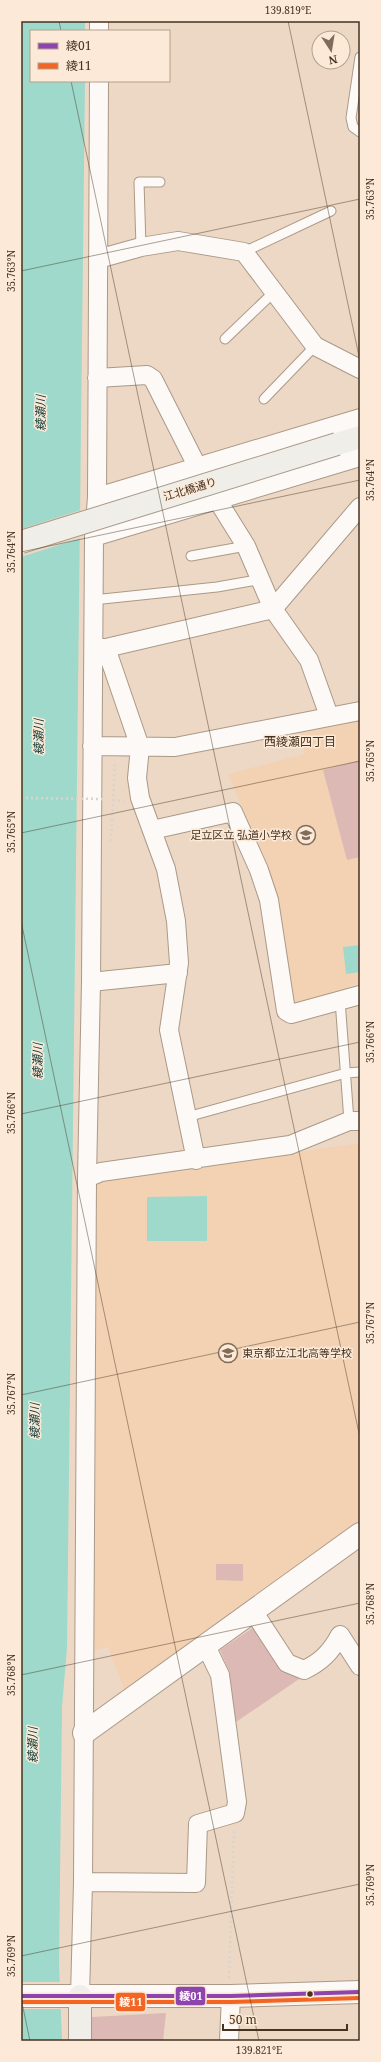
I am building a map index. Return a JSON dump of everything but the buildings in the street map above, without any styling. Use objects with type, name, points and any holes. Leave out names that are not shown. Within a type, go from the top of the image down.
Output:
[{"type":"main road","name":"江北橋通り","points":[[21,542],[360,437]]},
{"type":"main road","points":[[74,1996],[80,2041]]},
{"type":"street","points":[[74,1996],[83,1882],[86,1178],[91,982],[92,746],[100,648],[93,600],[94,537],[97,497],[99,82]]},
{"type":"street","points":[[98,259],[140,247],[178,241],[244,252],[314,346],[360,369]]},
{"type":"street","points":[[97,378],[147,375],[153,379],[198,468]]},
{"type":"street","points":[[97,497],[198,468],[360,418]]},
{"type":"street","points":[[94,537],[218,501],[360,457]]},
{"type":"street","points":[[122,490],[115,495],[112,511],[117,519],[133,526]]},
{"type":"street","points":[[218,501],[246,546],[262,579],[273,609],[309,660],[328,716]]},
{"type":"street","points":[[100,648],[273,609],[360,507]]},
{"type":"street","points":[[100,648],[140,747],[137,778],[146,816],[166,869],[176,922],[179,963],[169,1030],[196,1160]]},
{"type":"street","points":[[92,746],[175,747],[328,716],[360,711]]},
{"type":"street","points":[[152,830],[233,812],[259,870],[269,900],[286,1011],[291,1014],[360,994]]},
{"type":"street","points":[[91,982],[178,973]]},
{"type":"street","points":[[86,1178],[101,1172],[196,1160],[290,1145],[355,1121]]},
{"type":"street","points":[[84,1733],[205,1644],[360,1534]]},
{"type":"street","points":[[253,1611],[287,1662],[304,1670],[317,1664],[331,1651],[340,1635],[360,1666]]},
{"type":"street","points":[[83,1882],[196,1883],[198,1824],[235,1813],[237,1802],[220,1675],[205,1644]]},
{"type":"street","points":[[21,1996],[231,1996],[360,1992]]},
{"type":"street","points":[[228,2041],[231,1996]]},
{"type":"lane","points":[[360,57],[351,118],[353,127],[360,132]]},
{"type":"lane","points":[[140,247],[139,182],[160,182]]},
{"type":"lane","points":[[244,252],[331,211]]},
{"type":"lane","points":[[226,339],[273,292]]},
{"type":"lane","points":[[264,399],[314,346]]},
{"type":"lane","points":[[190,556],[246,546]]},
{"type":"lane","points":[[93,600],[217,587],[262,579]]},
{"type":"lane","points":[[340,1000],[346,1073],[355,1121]]},
{"type":"lane","points":[[187,1117],[346,1073],[360,1072]]},
{"type":"path","points":[[110,848],[116,759]]},
{"type":"path","points":[[21,798],[106,799],[106,793]]},
{"type":"path","points":[[231,1996],[229,1985],[235,1813]]},
{"type":"shaded area","name":"足立区立 弘道小学校","points":[[360,720],[360,983],[350,985],[351,991],[296,1004],[288,996],[278,895],[228,774],[305,754],[300,731]]},
{"type":"shaded area","points":[[360,760],[360,857],[347,860],[323,770]]},
{"type":"shaded area","name":"東京都立江北高等学校","points":[[360,1143],[360,1524],[125,1692],[108,1647],[94,1650],[97,1182]]},
{"type":"shaded area","points":[[216,1564],[243,1564],[243,1581],[216,1580]]},
{"type":"shaded area","points":[[254,1627],[302,1677],[236,1722],[229,1671],[220,1650]]},
{"type":"shaded area","points":[[166,2013],[163,2041],[92,2041],[92,2017]]},
{"type":"water","name":"綾瀬川","points":[[21,21],[85,21],[85,30],[30,30],[30,82],[85,82],[67,1647],[62,1707],[59,1963],[62,2041],[21,2041]]},
{"type":"water","points":[[360,945],[360,972],[346,974],[343,947]]},
{"type":"water","points":[[207,1196],[207,1241],[147,1241],[147,1197]]},
{"type":"pier","points":[[81,510],[81,538],[21,557],[21,529]]},
{"type":"pier","points":[[21,1982],[61,1982],[64,2009],[21,2009]]},
{"type":"transit line","name":"綾01","points":[[21,1996],[231,1996],[360,1992]]},
{"type":"transit line","name":"綾11","points":[[21,2002],[231,2002],[360,1998]]},
{"type":"place","name":"足立区立 弘道小学校","points":[[306,835]]},
{"type":"place","name":"東京都立江北高等学校","points":[[228,1353]]},
{"type":"district","name":"西綾瀬四丁目","points":[[300,742]]}]
